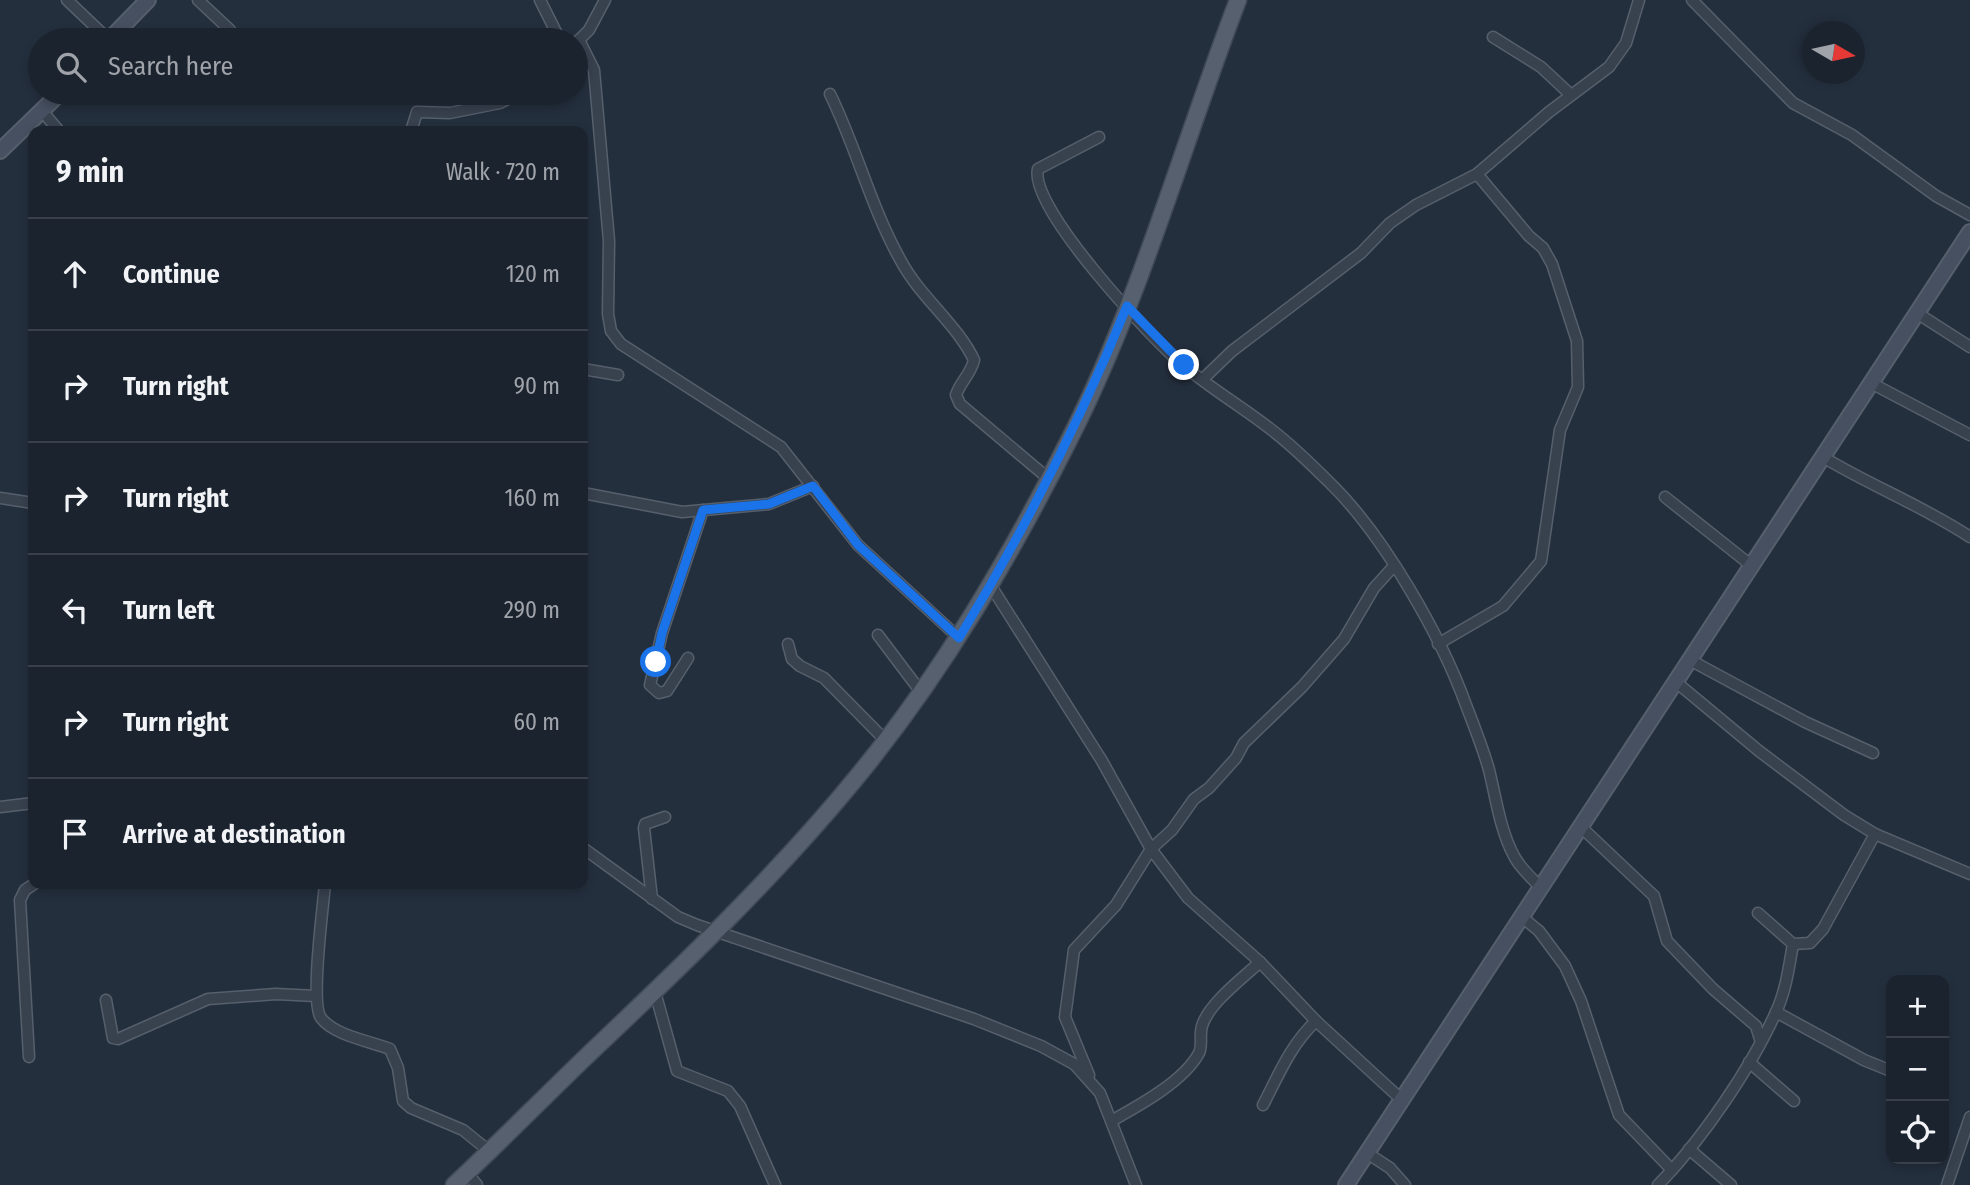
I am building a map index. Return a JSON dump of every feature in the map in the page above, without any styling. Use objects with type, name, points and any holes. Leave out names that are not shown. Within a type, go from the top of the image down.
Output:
[{"type":"main road","points":[[121,28],[148,0]]},
{"type":"main road","points":[[454,1185],[472,1179],[489,1151],[655,992],[807,834],[885,740],[959,638],[991,586],[1091,395],[1127,306],[1238,0]]},
{"type":"main road","points":[[0,151],[49,105]]},
{"type":"main road","points":[[1346,1185],[1970,232]]},
{"type":"street","points":[[67,0],[96,28]]},
{"type":"street","points":[[198,0],[228,28]]},
{"type":"street","points":[[540,0],[554,28]]},
{"type":"street","points":[[588,29],[605,0]]},
{"type":"street","points":[[1203,379],[1232,351],[1361,253],[1390,223],[1416,205],[1477,174],[1571,95],[1609,67],[1621,51],[1639,0]]},
{"type":"street","points":[[1692,0],[1793,103],[1852,135],[1936,196],[1970,215]]},
{"type":"street","points":[[1493,37],[1541,67],[1571,95]]},
{"type":"street","points":[[588,60],[594,70],[609,241],[607,297],[611,331],[631,350],[781,447],[858,545],[959,638]]},
{"type":"street","points":[[830,94],[854,149],[868,194],[901,262],[974,360],[972,371],[958,387],[956,395],[960,404],[1048,479]]},
{"type":"street","points":[[413,126],[417,112],[450,113],[490,105]]},
{"type":"street","points":[[43,112],[55,126]]},
{"type":"street","points":[[1100,137],[1045,163],[1036,176],[1042,192],[1073,244],[1127,306],[1184,365],[1275,432],[1334,487],[1393,567],[1438,643],[1466,702],[1488,767],[1506,839],[1515,858],[1541,888]]},
{"type":"street","points":[[1438,643],[1503,606],[1541,561],[1560,430],[1578,387],[1577,341],[1552,264],[1543,248],[1523,229],[1477,174]]},
{"type":"street","points":[[1917,313],[1970,347]]},
{"type":"street","points":[[588,370],[618,375]]},
{"type":"street","points":[[1871,383],[1970,435]]},
{"type":"street","points":[[1824,457],[1880,491],[1925,510],[1970,537]]},
{"type":"street","points":[[588,494],[663,511],[703,510],[769,504],[813,486]]},
{"type":"street","points":[[1665,497],[1752,566]]},
{"type":"street","points":[[0,498],[28,502]]},
{"type":"street","points":[[688,658],[667,691],[659,693],[652,690],[650,685],[662,633],[703,510]]},
{"type":"street","points":[[1136,1185],[1113,1119],[1090,1079],[1065,1017],[1072,955],[1116,905],[1151,849],[1236,758],[1244,743],[1323,664],[1344,639],[1374,588],[1393,567]]},
{"type":"street","points":[[991,586],[1102,761],[1151,849],[1188,898],[1260,962],[1316,1021],[1402,1100]]},
{"type":"street","points":[[878,635],[921,692]]},
{"type":"street","points":[[788,644],[793,659],[800,666],[824,678],[885,740]]},
{"type":"street","points":[[1690,660],[1805,722],[1873,753]]},
{"type":"street","points":[[1676,682],[1759,751],[1844,816],[1875,834],[1970,873]]},
{"type":"street","points":[[0,807],[28,804]]},
{"type":"street","points":[[652,899],[644,828],[645,824],[665,817]]},
{"type":"street","points":[[1581,827],[1654,896],[1667,941],[1713,989],[1756,1026],[1760,1039]]},
{"type":"street","points":[[1758,913],[1793,944],[1810,943],[1823,929],[1875,834]]},
{"type":"street","points":[[588,852],[678,917],[714,932],[1007,1032],[1074,1064],[1090,1079]]},
{"type":"street","points":[[28,888],[20,900],[29,1057]]},
{"type":"street","points":[[325,889],[316,996],[321,1018],[332,1027],[390,1049],[395,1055],[403,1101],[411,1108],[469,1134],[489,1151]]},
{"type":"street","points":[[1522,917],[1539,931],[1565,965],[1581,1001],[1619,1115],[1672,1170]]},
{"type":"street","points":[[1658,1185],[1689,1149],[1749,1062],[1776,1012],[1793,944]]},
{"type":"street","points":[[1113,1119],[1168,1085],[1193,1060],[1201,1046],[1202,1025],[1210,1013],[1260,962]]},
{"type":"street","points":[[655,992],[677,1071],[728,1091],[740,1106],[775,1185]]},
{"type":"street","points":[[106,1000],[110,1030],[113,1038],[118,1039],[208,999],[276,994],[316,996]]},
{"type":"street","points":[[1776,1012],[1864,1060],[1886,1069]]},
{"type":"street","points":[[1263,1105],[1288,1057],[1304,1032],[1316,1021]]},
{"type":"street","points":[[1749,1062],[1794,1101]]},
{"type":"street","points":[[1947,1185],[1970,1117]]},
{"type":"street","points":[[1689,1149],[1731,1185]]},
{"type":"street","points":[[1367,1153],[1382,1162],[1405,1185]]},
{"type":"route","points":[[656,662],[662,633],[703,510],[769,504],[787,499],[813,486],[841,527],[858,545],[959,638],[991,586],[1070,439],[1127,306],[1184,365]]}]
